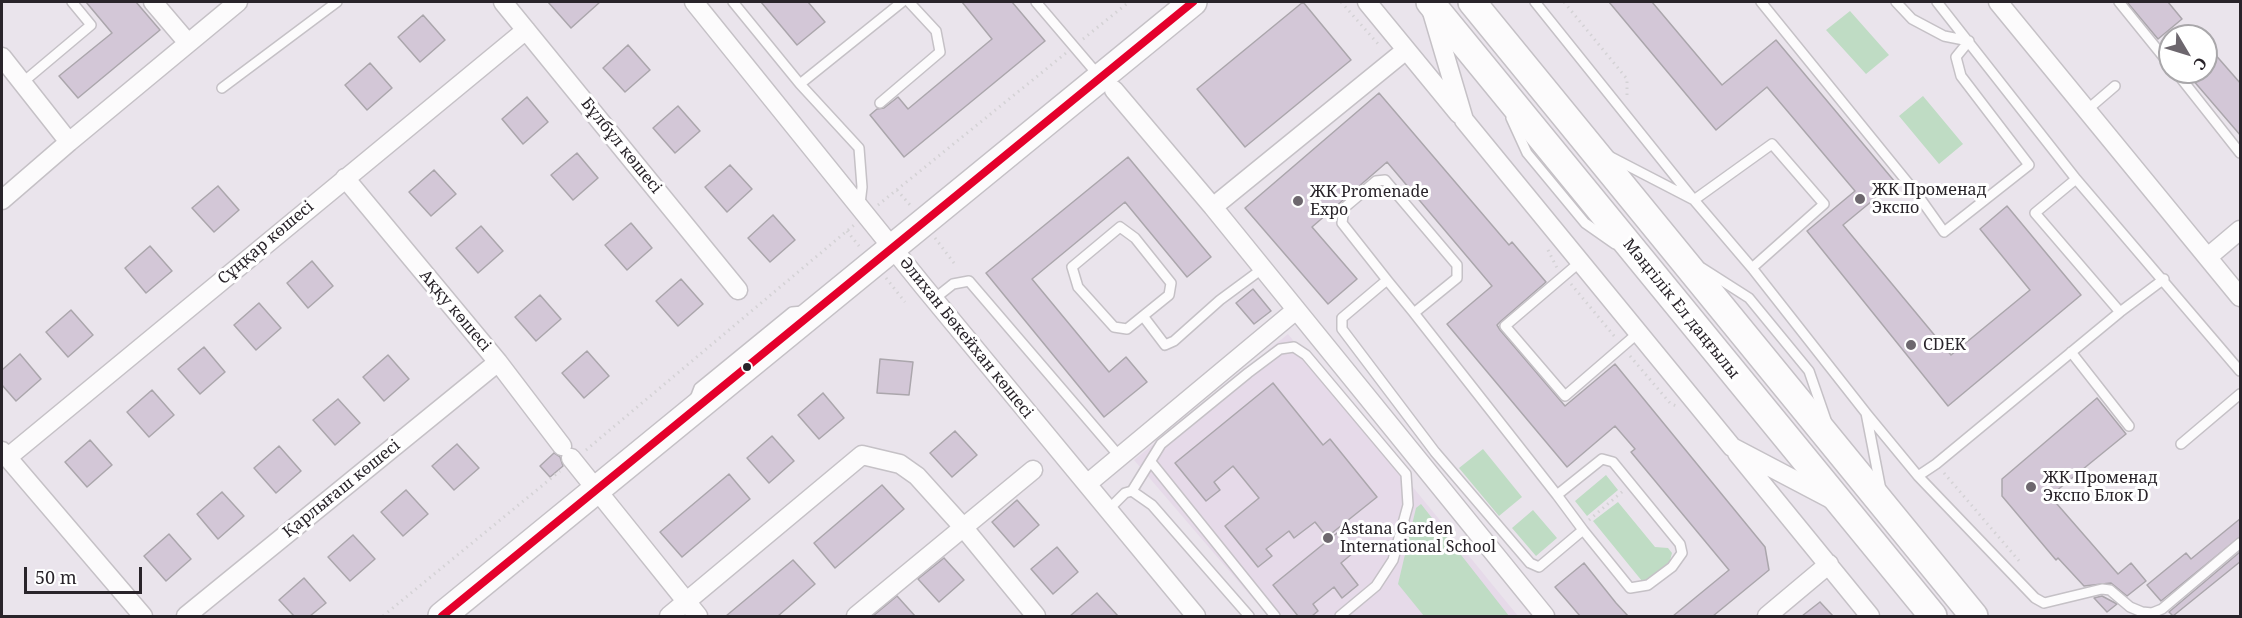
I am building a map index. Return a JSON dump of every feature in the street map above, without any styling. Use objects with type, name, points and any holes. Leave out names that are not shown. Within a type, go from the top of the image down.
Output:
[{"type":"main road","points":[[442,616],[892,248],[1107,84],[1193,2]]},
{"type":"main road","name":"Мәңгілік Ел даңғылы","points":[[1430,2],[1933,616]]},
{"type":"main road","name":"Мәңгілік Ел даңғылы","points":[[1472,2],[1966,607]]},
{"type":"main road","points":[[1966,607],[1991,616]]},
{"type":"street","points":[[153,2],[188,44]]},
{"type":"street","name":"Бұлбұл көшесі","points":[[503,2],[738,290]]},
{"type":"street","name":"Әлихан Бөкейхан көшесі","points":[[694,2],[892,248],[1196,616]]},
{"type":"street","points":[[1367,2],[1870,616]]},
{"type":"street","points":[[1430,2],[1464,120]]},
{"type":"street","points":[[1998,2],[2241,297]]},
{"type":"street","points":[[2,200],[188,44],[231,4]]},
{"type":"street","name":"Сұңқар көшесі","points":[[4,454],[526,30]]},
{"type":"street","points":[[1213,207],[1406,50]]},
{"type":"street","points":[[2,57],[69,142]]},
{"type":"street","points":[[1107,84],[1213,207],[1545,616]]},
{"type":"street","name":"Аққу көшесі","points":[[345,178],[498,362],[626,529],[688,601],[698,616]]},
{"type":"street","points":[[2208,257],[2241,230]]},
{"type":"street","points":[[1087,484],[1296,310]]},
{"type":"street","name":"Қарлығаш көшесі","points":[[186,616],[498,362]]},
{"type":"street","points":[[1732,447],[1841,504]]},
{"type":"street","points":[[4,454],[143,616]]},
{"type":"street","points":[[669,616],[862,454],[900,464],[917,476],[963,527],[1036,616]]},
{"type":"street","points":[[856,616],[1033,470]]},
{"type":"street","points":[[1786,512],[1792,501],[1807,486]]},
{"type":"street","points":[[1767,616],[1829,564]]},
{"type":"lane","points":[[22,83],[91,25],[72,2]]},
{"type":"lane","points":[[222,88],[337,2]]},
{"type":"lane","points":[[733,2],[800,84],[859,148],[862,211]]},
{"type":"lane","points":[[800,84],[902,2]]},
{"type":"lane","points":[[880,103],[940,52],[936,31],[909,2]]},
{"type":"lane","points":[[1036,2],[1107,84]]},
{"type":"lane","points":[[1535,2],[1918,476],[2035,598],[2044,603],[2102,589],[2110,590],[2130,607],[2152,613],[2162,609],[2241,543]]},
{"type":"lane","points":[[1761,2],[1917,194],[1944,232],[2029,165],[1961,76],[1956,57],[1969,41]]},
{"type":"lane","points":[[1896,2],[1912,19],[1944,36],[1969,41]]},
{"type":"lane","points":[[1936,2],[2076,179],[2241,371]]},
{"type":"lane","points":[[2120,2],[2158,50]]},
{"type":"lane","points":[[2186,84],[2241,153]]},
{"type":"lane","points":[[2087,110],[2115,86]]},
{"type":"lane","points":[[1694,200],[1772,144],[1824,204],[1752,268]]},
{"type":"lane","points":[[1589,145],[1694,200]]},
{"type":"lane","points":[[2076,179],[2035,213],[2120,312]]},
{"type":"lane","points":[[1414,313],[1457,278],[1457,265],[1385,180],[1376,181],[1344,208],[1342,224],[1630,588],[1648,585],[1672,567],[1682,553],[1680,544],[1612,462],[1602,459],[1557,495]]},
{"type":"lane","points":[[1120,227],[1135,238],[1172,283],[1169,295],[1143,316],[1126,329],[1114,327],[1078,286],[1072,267],[1120,227]]},
{"type":"lane","points":[[1580,261],[1505,326],[1565,396],[1638,333]]},
{"type":"lane","points":[[1143,316],[1166,345],[1174,341],[1220,300],[1262,269]]},
{"type":"lane","points":[[1918,476],[1936,464],[2120,312],[2164,279]]},
{"type":"lane","points":[[1387,280],[1342,318],[1342,329],[1435,452],[1530,563],[1539,567],[1582,528]]},
{"type":"lane","points":[[934,299],[953,284],[969,281],[1120,457]]},
{"type":"lane","points":[[1109,509],[1125,493],[1132,491],[1161,444],[1280,349],[1294,347],[1305,355],[1406,474],[1408,505],[1393,560],[1377,586],[1340,616]]},
{"type":"lane","points":[[2071,352],[2129,426]]},
{"type":"lane","points":[[2181,444],[2241,394]]},
{"type":"lane","points":[[1866,413],[1884,507]]},
{"type":"lane","points":[[1420,464],[1435,452]]},
{"type":"lane","points":[[1151,462],[1275,616]]},
{"type":"lane","points":[[1132,491],[1152,505],[1249,616]]},
{"type":"path","points":[[383,616],[569,455],[847,231],[862,211],[897,190],[1129,2]]},
{"type":"path","points":[[1564,2],[1627,79],[1629,107]]},
{"type":"path","points":[[897,190],[910,206]]},
{"type":"path","points":[[847,231],[859,246]]},
{"type":"path","points":[[934,238],[954,264]]},
{"type":"path","points":[[885,278],[905,302]]},
{"type":"path","points":[[1936,464],[2024,568]]},
{"type":"path","points":[[1582,528],[1631,484]]},
{"type":"shaded area","name":"Astana Garden International School","points":[[1288,334],[1518,616],[1268,616],[1134,460]]},
{"type":"green space","points":[[1850,11],[1889,55],[1866,74],[1826,30]]},
{"type":"green space","points":[[1923,96],[1963,144],[1939,164],[1899,116]]},
{"type":"green space","points":[[1483,449],[1522,497],[1499,516],[1459,468]]},
{"type":"green space","points":[[1606,475],[1618,490],[1587,516],[1575,501]]},
{"type":"green space","points":[[1618,502],[1655,547],[1668,548],[1672,553],[1669,564],[1648,580],[1642,581],[1593,521]]},
{"type":"green space","points":[[1421,504],[1509,616],[1424,616],[1398,584],[1416,508]]},
{"type":"green space","points":[[1533,510],[1557,538],[1536,556],[1512,528]]},
{"type":"building","points":[[86,2],[136,2],[160,30],[78,98],[59,76],[112,33]]},
{"type":"building","points":[[548,2],[600,2],[571,28]]},
{"type":"building","points":[[761,2],[808,2],[825,22],[797,45]]},
{"type":"building","points":[[962,2],[1012,2],[1045,41],[904,157],[870,115],[898,97],[908,109],[992,39]]},
{"type":"building","points":[[1303,2],[1351,60],[1245,147],[1197,89]]},
{"type":"building","name":"ЖК Променад Экспо","points":[[1609,2],[1652,2],[1722,85],[1776,40],[1895,182],[1843,225],[1951,355],[2030,290],[1980,229],[2007,206],[2081,295],[1948,406],[1807,231],[1855,191],[1767,87],[1716,130]]},
{"type":"building","points":[[2127,2],[2168,2],[2182,19],[2176,24],[2158,24],[2158,39]]},
{"type":"building","points":[[423,15],[445,40],[420,62],[398,37]]},
{"type":"building","points":[[628,45],[650,70],[625,92],[603,68]]},
{"type":"building","points":[[2218,58],[2241,84],[2241,136],[2196,84],[2218,84]]},
{"type":"building","points":[[370,63],[392,88],[367,110],[345,85]]},
{"type":"building","points":[[1379,93],[1509,245],[1512,242],[1546,282],[1497,325],[1500,330],[1565,406],[1615,364],[1765,547],[1769,570],[1713,616],[1673,616],[1729,570],[1631,452],[1635,449],[1615,426],[1567,467],[1447,324],[1492,286],[1387,162],[1312,227],[1357,279],[1328,304],[1245,208]]},
{"type":"building","points":[[527,97],[548,122],[523,144],[502,119]]},
{"type":"building","points":[[678,106],[700,131],[675,153],[653,128]]},
{"type":"building","points":[[577,153],[598,178],[573,200],[551,175]]},
{"type":"building","points":[[1128,157],[1211,257],[1187,277],[1125,202],[1032,279],[1109,372],[1126,357],[1147,382],[1104,417],[986,273]]},
{"type":"building","points":[[730,165],[752,189],[727,212],[705,187]]},
{"type":"building","points":[[434,170],[456,194],[431,216],[409,192]]},
{"type":"building","points":[[218,186],[239,210],[214,232],[192,208]]},
{"type":"building","points":[[773,215],[795,240],[770,262],[748,238]]},
{"type":"building","points":[[631,223],[652,248],[627,270],[605,245]]},
{"type":"building","points":[[481,226],[503,251],[478,273],[456,248]]},
{"type":"building","points":[[150,246],[172,271],[146,293],[125,268]]},
{"type":"building","points":[[312,261],[333,286],[308,308],[287,283]]},
{"type":"building","points":[[681,279],[703,304],[678,326],[656,301]]},
{"type":"building","points":[[1253,289],[1271,311],[1254,324],[1236,303]]},
{"type":"building","points":[[540,295],[561,319],[536,341],[515,317]]},
{"type":"building","points":[[259,303],[281,328],[256,350],[234,325]]},
{"type":"building","points":[[71,310],[93,335],[68,357],[46,332]]},
{"type":"building","points":[[204,347],[225,372],[200,394],[178,369]]},
{"type":"building","points":[[587,351],[609,376],[584,398],[562,373]]},
{"type":"building","points":[[20,354],[41,379],[16,401],[2,385],[2,370]]},
{"type":"building","points":[[388,355],[409,379],[384,401],[363,377]]},
{"type":"building","points":[[880,359],[913,362],[909,395],[877,393]]},
{"type":"building","points":[[1273,383],[1323,445],[1330,439],[1377,497],[1327,537],[1315,522],[1294,538],[1289,531],[1266,549],[1272,556],[1258,567],[1225,526],[1259,498],[1233,466],[1214,482],[1220,490],[1206,501],[1175,463]]},
{"type":"building","points":[[152,390],[174,415],[149,437],[127,412]]},
{"type":"building","points":[[823,393],[844,418],[819,439],[798,415]]},
{"type":"building","name":"ЖК Променад Экспо Блок D","points":[[2097,398],[2126,434],[2050,496],[2118,574],[2131,563],[2146,581],[2127,596],[2111,583],[2084,586],[2058,558],[2056,560],[2002,496],[2002,479]]},
{"type":"building","points":[[338,399],[360,423],[335,445],[313,420]]},
{"type":"building","points":[[955,431],[977,455],[952,477],[930,453]]},
{"type":"building","points":[[772,436],[794,461],[769,483],[747,458]]},
{"type":"building","points":[[90,440],[112,465],[87,487],[65,462]]},
{"type":"building","points":[[457,444],[479,468],[454,490],[432,466]]},
{"type":"building","points":[[279,446],[301,471],[276,493],[254,468]]},
{"type":"building","points":[[554,453],[560,457],[563,466],[550,477],[540,466]]},
{"type":"building","points":[[729,474],[750,499],[682,557],[660,532]]},
{"type":"building","points":[[882,485],[904,509],[835,568],[814,543]]},
{"type":"building","points":[[406,490],[428,514],[403,536],[381,512]]},
{"type":"building","points":[[222,492],[244,516],[218,539],[197,514]]},
{"type":"building","points":[[1017,500],[1039,525],[1014,547],[992,522]]},
{"type":"building","points":[[2241,518],[2241,536],[2161,601],[2147,585],[2186,553],[2191,559]]},
{"type":"building","points":[[1337,533],[1353,553],[1341,563],[1358,585],[1342,598],[1334,587],[1313,604],[1318,611],[1312,616],[1298,616],[1273,585]]},
{"type":"building","points":[[169,534],[191,559],[166,581],[144,556]]},
{"type":"building","points":[[353,535],[375,559],[350,581],[328,557]]},
{"type":"building","points":[[1057,547],[1078,572],[1053,594],[1031,569]]},
{"type":"building","points":[[2241,551],[2241,561],[2173,616],[2169,612]]},
{"type":"building","points":[[944,558],[964,580],[939,602],[918,579]]},
{"type":"building","points":[[793,560],[815,584],[778,616],[726,616]]},
{"type":"building","points":[[1584,563],[1628,616],[1580,616],[1555,587]]},
{"type":"building","points":[[304,578],[326,603],[310,616],[294,616],[279,600]]},
{"type":"building","points":[[1097,593],[1118,616],[1070,616]]},
{"type":"building","points":[[897,596],[915,616],[873,616]]},
{"type":"building","points":[[2102,596],[2117,604],[2107,612],[2094,598]]},
{"type":"building","points":[[1820,602],[1833,616],[1802,616]]},
{"type":"transit line","points":[[442,616],[1193,2]]},
{"type":"place","name":"ЖК Променад Экспо","points":[[1860,199]]},
{"type":"place","name":"ЖК Promenade Expo","points":[[1298,201]]},
{"type":"place","name":"CDEK","points":[[1911,345]]},
{"type":"place","name":"ЖК Променад Экспо Блок D","points":[[2031,487]]},
{"type":"place","name":"Astana Garden International School","points":[[1328,538]]}]
